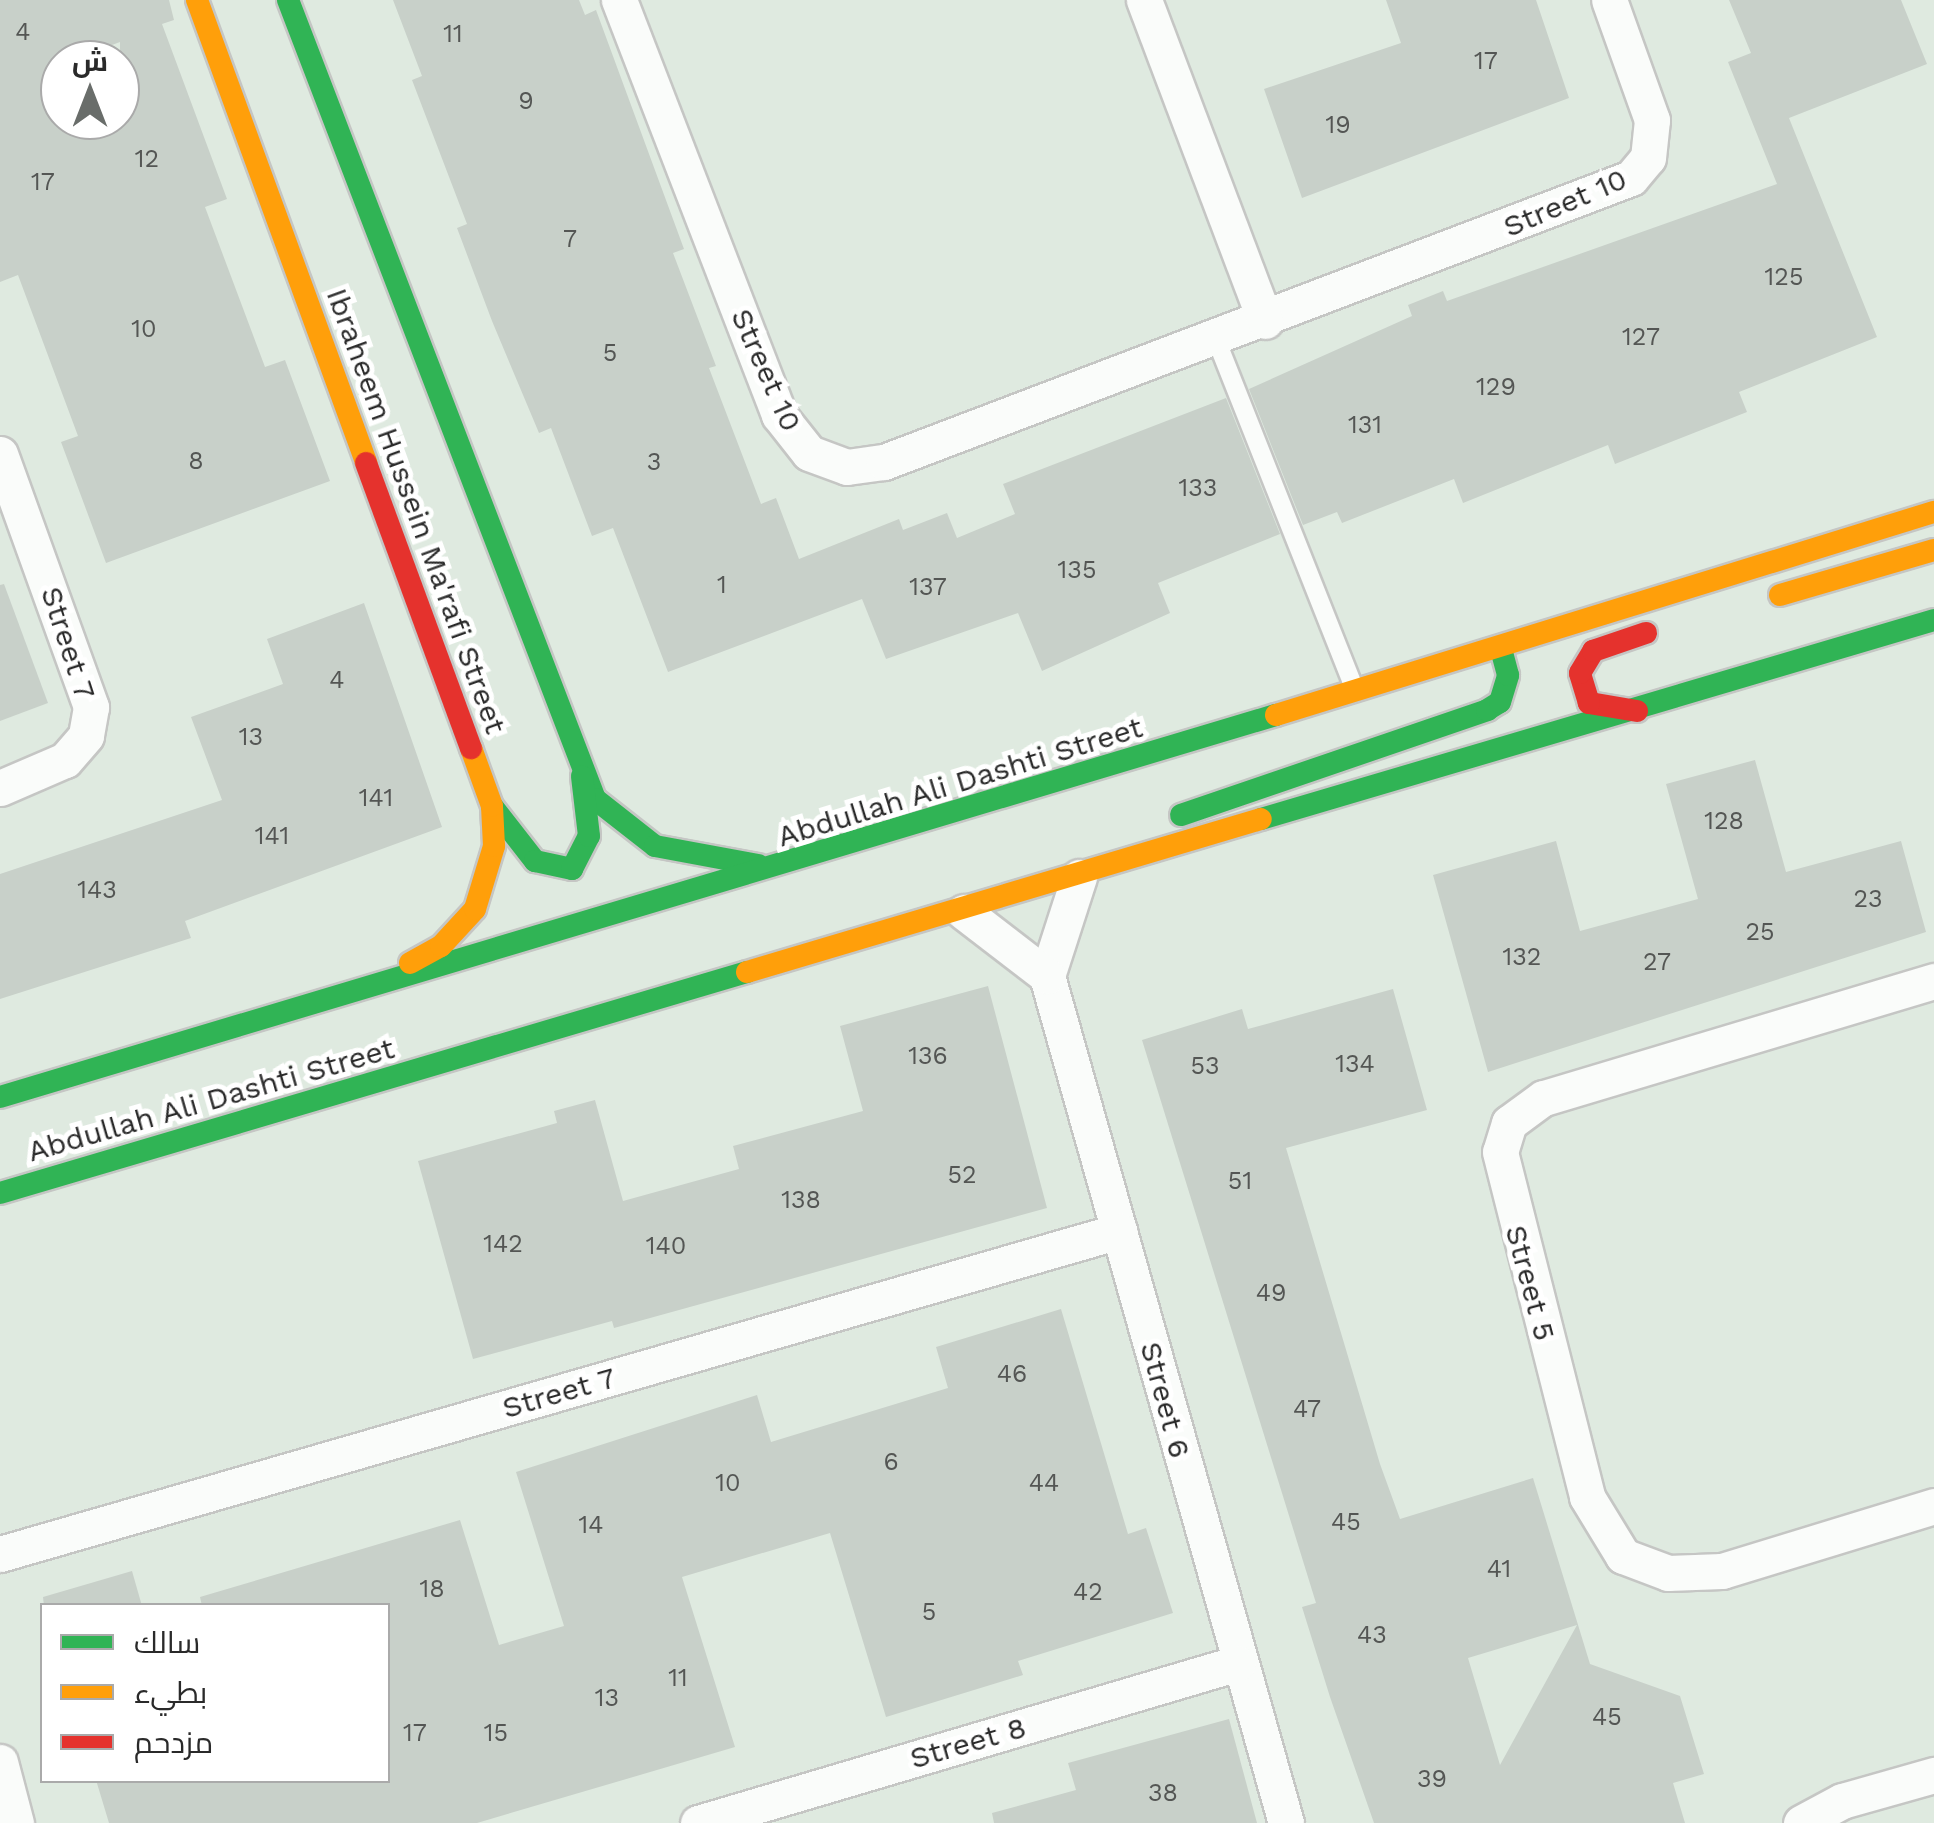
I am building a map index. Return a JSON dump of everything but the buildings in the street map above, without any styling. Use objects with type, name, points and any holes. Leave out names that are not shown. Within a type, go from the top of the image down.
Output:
[{"type":"main road","name":"Ibraheem Hussein Ma'rafi Street","points":[[196,0],[492,806],[487,878],[461,928],[356,990]]},
{"type":"main road","name":"Ibraheem Hussein Ma'rafi Street","points":[[288,0],[581,770],[604,811],[655,846],[740,866],[798,864]]},
{"type":"main road","name":"Abdullah Ali Dashti Street","points":[[0,1097],[798,864],[1934,512]]},
{"type":"main road","points":[[1752,603],[1934,550]]},
{"type":"main road","name":"Abdullah Ali Dashti Street","points":[[0,1193],[964,912],[1934,620]]},
{"type":"main road","points":[[1637,711],[1589,703],[1580,690],[1584,660],[1608,644],[1676,624]]},
{"type":"main road","points":[[1079,877],[1203,805],[1487,710],[1500,702],[1508,675],[1502,648]]},
{"type":"main road","points":[[492,806],[534,861],[572,870],[589,836],[581,770]]},
{"type":"street","name":"Street 10","points":[[619,0],[779,415],[809,453],[847,467],[884,462],[1616,186],[1641,169],[1652,120],[1609,0]]},
{"type":"street","points":[[1144,0],[1265,321]]},
{"type":"street","name":"Street 7","points":[[0,454],[91,707],[86,736],[66,760],[0,788]]},
{"type":"street","points":[[964,912],[1047,976],[1079,877]]},
{"type":"street","name":"Street 6","points":[[1047,976],[1286,1823]]},
{"type":"street","name":"Street 5","points":[[1934,981],[1543,1098],[1510,1123],[1500,1152],[1587,1497],[1624,1556],[1668,1573],[1722,1571],[1934,1506]]},
{"type":"street","name":"Street 7","points":[[0,1554],[1119,1231]]},
{"type":"street","name":"Street 8","points":[[698,1823],[1238,1663]]},
{"type":"street","points":[[0,1762],[16,1823]]},
{"type":"street","points":[[1801,1823],[1842,1800],[1934,1774]]},
{"type":"lane","points":[[1216,339],[1356,693]]},
{"type":"traffic: fast","points":[[288,0],[595,799],[655,846],[758,865]]},
{"type":"traffic: fast","points":[[1261,819],[1934,620]]},
{"type":"traffic: fast","points":[[1181,815],[1487,710],[1500,702],[1508,675],[1501,648]]},
{"type":"traffic: fast","points":[[0,1097],[1276,715]]},
{"type":"traffic: fast","points":[[492,806],[535,861],[572,869],[589,836],[582,776]]},
{"type":"traffic: fast","points":[[0,1193],[747,972]]},
{"type":"traffic: slow","points":[[197,0],[366,463]]},
{"type":"traffic: slow","points":[[1276,715],[1934,512]]},
{"type":"traffic: slow","points":[[1780,595],[1934,550]]},
{"type":"traffic: slow","points":[[410,963],[441,946],[475,909],[494,846],[492,806],[471,748]]},
{"type":"traffic: slow","points":[[747,972],[1261,819]]},
{"type":"traffic: jam","points":[[366,463],[471,748]]},
{"type":"traffic: jam","points":[[1637,711],[1589,703],[1580,673],[1593,651],[1646,633]]}]
